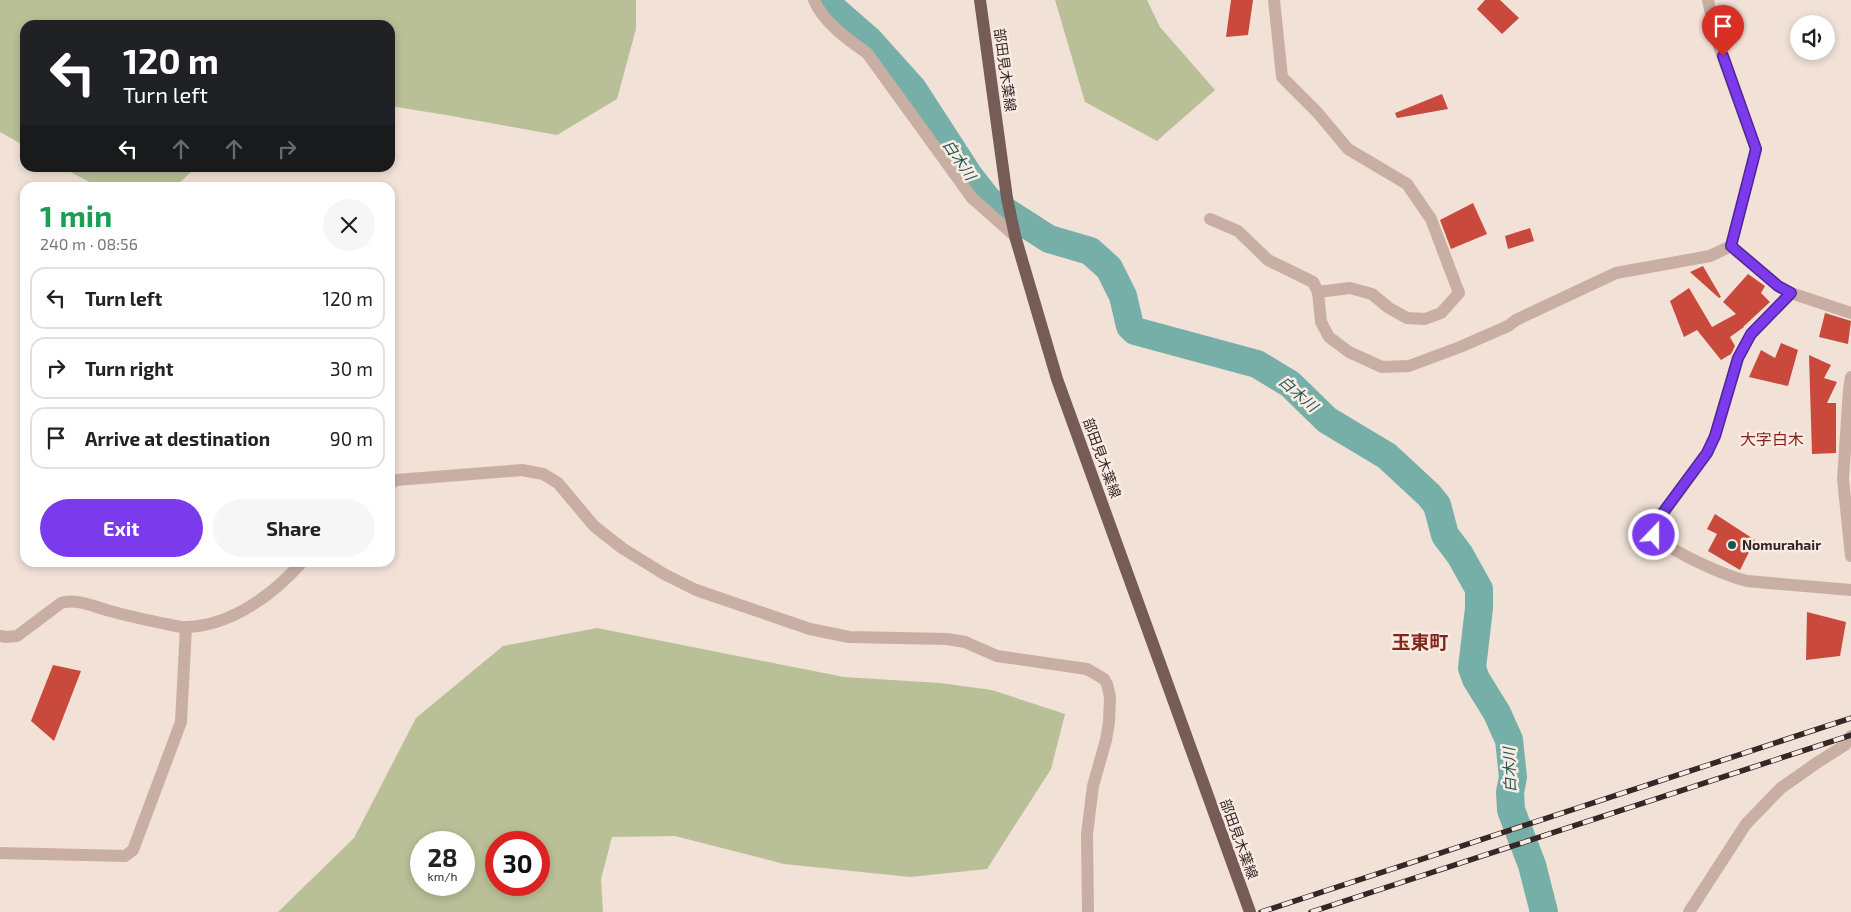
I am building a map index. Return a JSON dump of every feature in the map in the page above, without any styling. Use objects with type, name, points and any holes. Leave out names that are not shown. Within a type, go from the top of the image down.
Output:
[{"type":"main road","name":"部田見木葉線","points":[[980,0],[1007,198],[1014,230],[1057,380],[1250,912]]},
{"type":"street","points":[[814,0],[819,11],[845,37],[867,53],[972,198],[1014,230]]},
{"type":"street","points":[[1274,0],[1282,77],[1317,112],[1348,149],[1407,184],[1432,219],[1459,293],[1441,313],[1425,320],[1407,318],[1389,308],[1372,294],[1350,288],[1318,292]]},
{"type":"street","points":[[1708,0],[1716,38],[1756,149],[1731,246]]},
{"type":"street","points":[[1210,218],[1238,231],[1268,260],[1312,282],[1318,292],[1321,322],[1329,337],[1349,352],[1382,367],[1408,366],[1460,347],[1508,326],[1516,320],[1616,273],[1710,256],[1731,246]]},
{"type":"street","points":[[1731,246],[1778,286],[1791,293],[1851,312]]},
{"type":"street","points":[[1791,293],[1751,334],[1738,358],[1715,436],[1707,453],[1656,522],[1654,535],[1664,545],[1732,577],[1747,581],[1851,590]]},
{"type":"street","points":[[1851,377],[1848,390],[1843,479],[1851,556]]},
{"type":"street","points":[[395,481],[522,470],[543,474],[558,483],[594,526],[622,548],[664,574],[696,590],[810,630],[849,636],[947,639],[965,642],[997,656],[1087,668],[1100,675],[1107,684],[1110,704],[1106,740],[1093,786],[1087,834],[1088,912]]},
{"type":"street","points":[[0,636],[17,636],[61,603],[67,601],[79,602],[139,619],[186,627],[211,624],[260,601],[288,578],[298,567]]},
{"type":"street","points":[[0,853],[125,856],[133,850],[180,722],[186,627]]},
{"type":"street","points":[[1689,912],[1746,824],[1781,788],[1845,745],[1851,736]]},
{"type":"green space","points":[[0,0],[636,0],[636,29],[617,99],[557,135],[395,107],[395,20],[20,20],[20,143],[0,132]]},
{"type":"green space","points":[[1055,0],[1147,0],[1160,27],[1215,90],[1157,141],[1085,102]]},
{"type":"green space","points":[[71,172],[191,172],[180,182],[90,182]]},
{"type":"green space","points":[[597,628],[844,677],[940,683],[992,690],[1065,714],[1051,769],[987,869],[910,877],[784,864],[675,836],[612,837],[601,879],[603,912],[278,912],[354,838],[416,718],[503,646]]},
{"type":"building","points":[[1231,0],[1253,0],[1248,35],[1226,37]]},
{"type":"building","points":[[1485,0],[1500,0],[1519,18],[1502,34],[1477,9]]},
{"type":"building","points":[[1442,94],[1448,109],[1397,118],[1395,113]]},
{"type":"building","points":[[1473,203],[1487,234],[1451,249],[1440,220]]},
{"type":"building","points":[[1530,228],[1534,241],[1508,249],[1505,236]]},
{"type":"building","points":[[1703,266],[1721,297],[1719,298],[1690,272]]},
{"type":"building","points":[[1748,274],[1765,286],[1761,293],[1770,302],[1744,327],[1730,337],[1735,346],[1731,354],[1721,360],[1697,330],[1684,337],[1670,301],[1689,288],[1712,327],[1736,314],[1723,302]]},
{"type":"building","points":[[1825,313],[1851,321],[1848,344],[1819,337]]},
{"type":"building","points":[[1781,343],[1798,350],[1788,386],[1749,377],[1761,350],[1775,358]]},
{"type":"building","points":[[1809,355],[1831,365],[1824,378],[1837,382],[1827,403],[1836,403],[1836,453],[1812,454]]},
{"type":"building","name":"Nomurahair","points":[[1715,514],[1755,540],[1740,570],[1708,551],[1717,534],[1707,529]]},
{"type":"building","points":[[1807,612],[1846,622],[1840,656],[1806,660]]},
{"type":"building","points":[[53,665],[81,671],[54,741],[31,721]]},
{"type":"waterway","name":"白木川","points":[[828,0],[831,7],[869,40],[913,89],[970,177],[988,200],[1049,239],[1090,251],[1109,268],[1123,296],[1130,326],[1135,331],[1257,364],[1290,384],[1327,420],[1387,456],[1429,495],[1437,505],[1445,535],[1460,555],[1479,589],[1479,608],[1472,668],[1476,679],[1497,713],[1509,740],[1513,777],[1510,792],[1511,810],[1532,865],[1544,912]]},
{"type":"railway","points":[[1261,912],[1851,718]]},
{"type":"railway","points":[[1311,912],[1851,735]]},
{"type":"place","name":"Nomurahair","points":[[1732,545]]},
{"type":"district","name":"大字白木","points":[[1772,439]]},
{"type":"district","name":"玉東町","points":[[1420,642]]},
{"type":"route","points":[[1654,535],[1656,522],[1707,453],[1715,436],[1738,358],[1751,334],[1791,293],[1778,286],[1731,246],[1756,149],[1723,56]]}]
